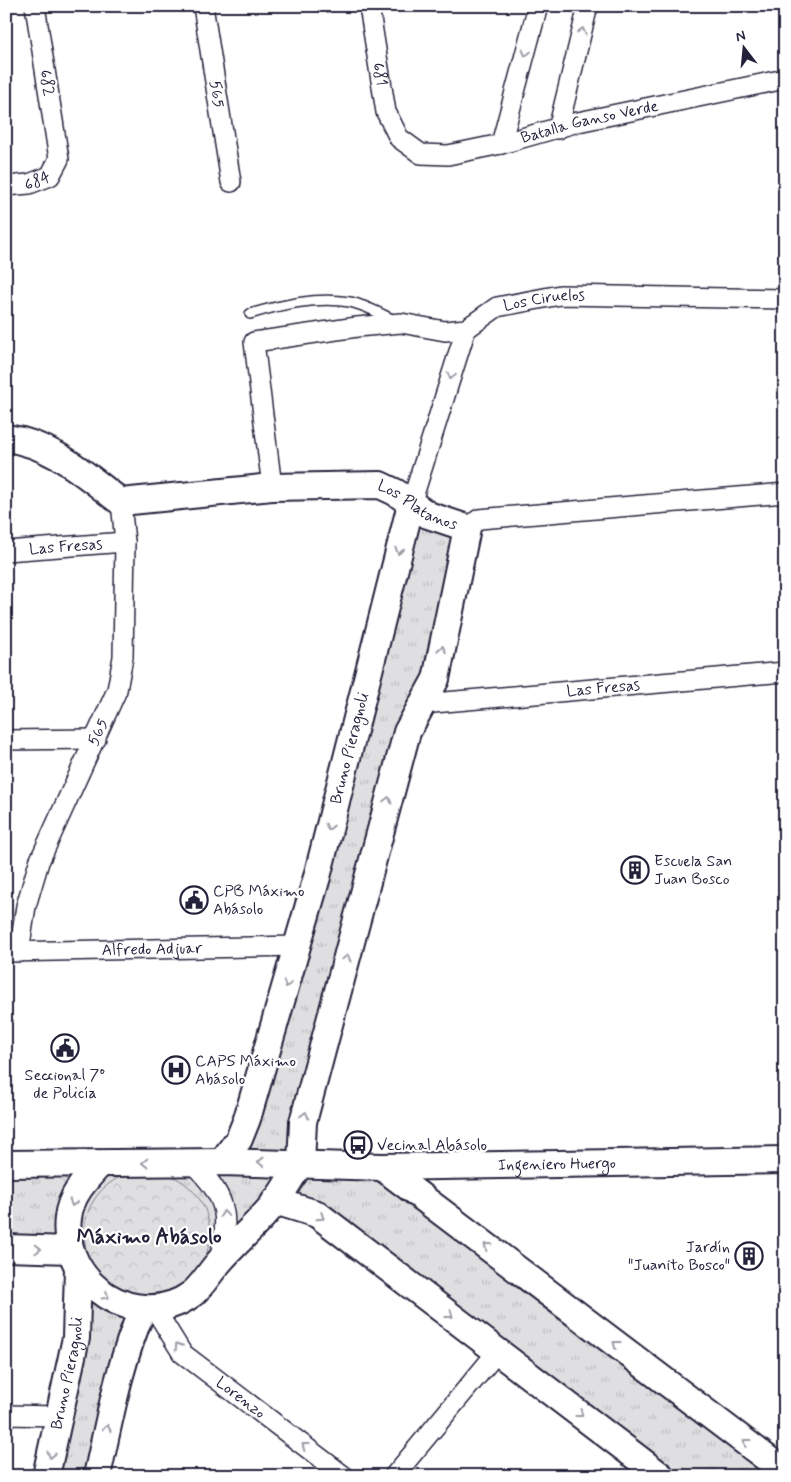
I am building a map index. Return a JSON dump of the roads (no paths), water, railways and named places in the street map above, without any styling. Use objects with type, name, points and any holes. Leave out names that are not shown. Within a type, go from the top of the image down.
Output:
[{"type":"street","name":"682","points":[[35,6],[59,159]]},
{"type":"street","name":"565","points":[[203,6],[231,182]]},
{"type":"street","name":"681","points":[[369,6],[386,112],[399,138]]},
{"type":"street","points":[[502,144],[538,6]]},
{"type":"street","points":[[558,129],[588,6]]},
{"type":"street","name":"Batalla Ganso Verde","points":[[399,138],[421,154],[448,155],[502,144],[578,122],[785,79]]},
{"type":"street","name":"684","points":[[6,186],[28,184],[50,176],[59,159]]},
{"type":"street","name":"Los Ciruelos","points":[[466,329],[497,307],[560,295],[785,299]]},
{"type":"street","points":[[272,487],[254,342],[357,327],[401,323],[446,331],[466,329]]},
{"type":"street","name":"Bruno Pieragnoli","points":[[222,1162],[239,1139],[247,1119],[298,946],[411,504],[466,329]]},
{"type":"street","points":[[6,438],[22,440],[45,448],[66,460],[121,502]]},
{"type":"street","name":"Los Platanos","points":[[121,502],[272,487],[380,485],[395,492],[428,515],[467,528],[479,519],[785,493]]},
{"type":"street","name":"565","points":[[12,952],[39,862],[117,690],[123,657],[125,542],[121,502]]},
{"type":"street","points":[[100,1164],[78,1188],[68,1218],[74,1259],[95,1289],[117,1302],[148,1307],[168,1304],[192,1293],[275,1202],[301,1163],[302,1122],[407,732],[436,679],[467,528]]},
{"type":"street","name":"Las Fresas","points":[[6,551],[125,542]]},
{"type":"street","name":"Las Fresas","points":[[422,704],[785,672]]},
{"type":"street","points":[[6,740],[96,739]]},
{"type":"street","name":"Alfredo Adjuar","points":[[12,952],[298,946]]},
{"type":"street","name":"Ingeniero Huergo","points":[[191,1162],[301,1163],[382,1167],[785,1160]]},
{"type":"street","points":[[6,1164],[191,1162],[211,1181],[223,1206],[226,1234],[219,1262]]},
{"type":"street","points":[[382,1167],[785,1472]]},
{"type":"street","points":[[275,1202],[317,1214],[661,1476]]},
{"type":"street","points":[[6,1248],[74,1259]]},
{"type":"street","name":"Bruno Pieragnoli","points":[[46,1476],[76,1338],[74,1259]]},
{"type":"street","points":[[97,1476],[118,1376],[127,1344],[148,1307]]},
{"type":"street","name":"Lorenzo","points":[[148,1307],[182,1353],[344,1476]]},
{"type":"street","points":[[394,1476],[498,1351]]},
{"type":"street","points":[[6,1415],[60,1416]]},
{"type":"lane","points":[[250,314],[287,303],[317,301],[352,302],[401,323]]},
{"type":"place","name":"Escuela San Juan Bosco","points":[[635,870]]},
{"type":"place","name":"CPB Máximo Abásolo","points":[[194,900]]},
{"type":"place","name":"Seccional 7º de Policía","points":[[65,1048]]},
{"type":"place","name":"CAPS Máximo Abásolo","points":[[176,1070]]},
{"type":"place","name":"Vecinal Abásolo","points":[[358,1145]]},
{"type":"place","name":"Jardín \"Juanito Bosco\"","points":[[749,1256]]},
{"type":"district","name":"Máximo Abásolo","points":[[149,1237]]}]
